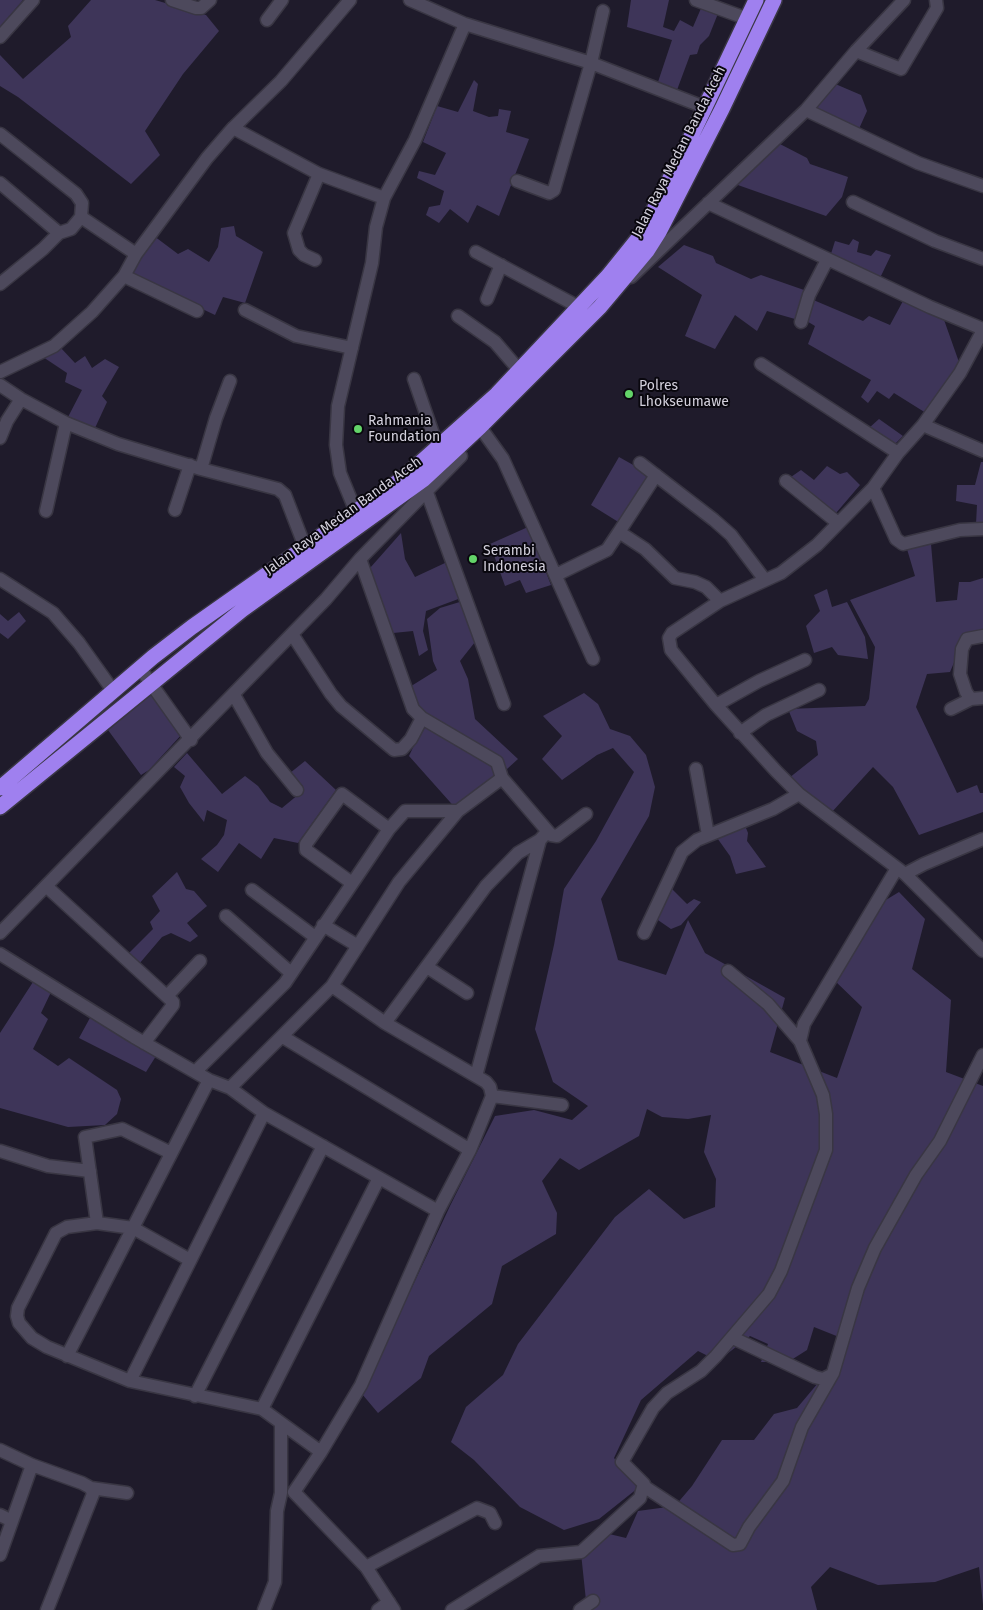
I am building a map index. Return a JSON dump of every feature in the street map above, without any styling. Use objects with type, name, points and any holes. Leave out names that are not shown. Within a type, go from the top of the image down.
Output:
[{"type":"highway","name":"Jalan Raya Medan Banda Aceh","points":[[433,458],[455,450],[480,426],[641,235],[657,206],[756,0]]},
{"type":"highway","name":"Jalan Raya Medan Banda Aceh","points":[[0,788],[140,668],[192,627],[304,546],[433,458],[600,307],[647,251],[659,232],[722,109],[774,0]]},
{"type":"highway","name":"Jalan Raya Medan Banda Aceh","points":[[0,807],[151,682],[242,610],[425,486],[433,458]]},
{"type":"street","points":[[0,37],[34,0]]},
{"type":"street","points":[[172,0],[196,8],[201,8],[210,0]]},
{"type":"street","points":[[267,20],[282,0]]},
{"type":"street","points":[[0,372],[54,346],[92,312],[124,276],[136,254],[207,158],[233,128],[281,80],[350,0]]},
{"type":"street","points":[[410,0],[465,24],[591,63],[704,107]]},
{"type":"street","points":[[696,0],[748,19]]},
{"type":"street","points":[[622,281],[640,271],[806,110],[856,51],[904,0]]},
{"type":"street","points":[[856,51],[901,69],[937,8],[936,0]]},
{"type":"street","points":[[517,181],[549,192],[554,190],[591,63],[603,11]]},
{"type":"street","points":[[356,512],[340,473],[336,445],[338,406],[372,263],[376,227],[384,198],[415,140],[465,24]]},
{"type":"street","points":[[806,110],[918,163],[983,186]]},
{"type":"street","points":[[233,128],[319,174],[384,198]]},
{"type":"street","points":[[0,134],[76,194],[82,204],[81,217],[71,229],[59,232],[44,249],[0,284]]},
{"type":"street","points":[[315,260],[304,255],[299,250],[294,233],[319,174]]},
{"type":"street","points":[[0,183],[59,232]]},
{"type":"street","points":[[853,202],[935,241],[983,259]]},
{"type":"street","points":[[708,203],[827,260],[983,330],[960,373],[923,425],[898,453],[873,488],[838,523],[800,560],[781,573],[720,601],[672,633],[669,638],[671,650],[716,705],[740,733],[799,794],[901,871],[983,952]]},
{"type":"street","points":[[81,217],[136,254]]},
{"type":"street","points":[[476,252],[579,307]]},
{"type":"street","points":[[801,322],[809,294],[827,260]]},
{"type":"street","points":[[487,299],[500,266]]},
{"type":"street","points":[[124,276],[197,311]]},
{"type":"street","points":[[245,310],[296,336],[352,348]]},
{"type":"street","points":[[458,316],[495,342],[524,374]]},
{"type":"street","points":[[761,364],[898,453]]},
{"type":"street","points":[[414,379],[433,458]]},
{"type":"street","points":[[174,510],[195,467],[230,380]]},
{"type":"street","points":[[0,385],[21,399],[66,423],[145,453],[282,491],[304,546]]},
{"type":"street","points":[[0,438],[7,421],[21,399]]},
{"type":"street","points":[[46,511],[66,423]]},
{"type":"street","points":[[923,425],[983,451]]},
{"type":"street","points":[[480,426],[503,459],[593,659]]},
{"type":"street","points":[[0,933],[191,740],[326,599],[425,486],[461,456],[455,450]]},
{"type":"street","points":[[640,464],[731,535],[764,580]]},
{"type":"street","points":[[556,574],[607,550],[656,475]]},
{"type":"street","points":[[786,480],[838,523]]},
{"type":"street","points":[[425,486],[504,704]]},
{"type":"street","points":[[873,488],[896,538],[903,544],[960,530],[983,529]]},
{"type":"street","points":[[619,532],[645,548],[675,578],[695,582],[706,588],[720,601]]},
{"type":"street","points":[[360,559],[410,705],[422,718],[497,762],[502,778],[544,836]]},
{"type":"street","points":[[0,579],[53,613],[79,643],[114,692]]},
{"type":"street","points":[[292,634],[336,700],[394,750],[399,751],[406,744],[422,718]]},
{"type":"street","points":[[951,710],[977,699],[962,684],[962,649],[967,639],[983,636]]},
{"type":"street","points":[[716,705],[759,680],[805,660]]},
{"type":"street","points":[[140,668],[191,740]]},
{"type":"street","points":[[740,733],[766,715],[819,690]]},
{"type":"street","points":[[234,695],[267,753],[297,790]]},
{"type":"street","points":[[696,769],[708,835]]},
{"type":"street","points":[[230,1088],[332,986],[399,882],[458,811],[502,778]]},
{"type":"street","points":[[352,883],[306,850],[306,844],[342,794],[389,829]]},
{"type":"street","points":[[644,933],[677,860],[697,840],[773,808],[799,794]]},
{"type":"street","points":[[196,1072],[274,996],[292,973],[389,829],[408,810],[458,811]]},
{"type":"street","points":[[385,1023],[486,886],[518,854],[544,836],[557,836],[586,814]]},
{"type":"street","points":[[476,1076],[544,836]]},
{"type":"street","points":[[800,1041],[804,1024],[901,871],[924,864],[983,839]]},
{"type":"street","points":[[46,886],[168,995],[173,1005],[144,1043]]},
{"type":"street","points":[[252,890],[315,937]]},
{"type":"street","points":[[226,916],[292,973]]},
{"type":"street","points":[[324,925],[358,946]]},
{"type":"street","points":[[0,954],[144,1043],[209,1080],[230,1088],[264,1113],[438,1211]]},
{"type":"street","points":[[168,995],[200,961]]},
{"type":"street","points":[[427,967],[467,992]]},
{"type":"street","points":[[728,971],[768,1004],[800,1041],[823,1095],[826,1114],[826,1150],[776,1281],[769,1294],[734,1338],[701,1370],[667,1393],[653,1408],[622,1462],[645,1487],[733,1545],[739,1545],[749,1527],[783,1481],[802,1427],[831,1376],[858,1288],[872,1255],[916,1174],[940,1141],[983,1055]]},
{"type":"street","points":[[264,1610],[275,1582],[277,1511],[287,1493],[321,1452],[361,1385],[438,1211],[470,1150],[492,1096],[486,1082],[385,1023],[332,986]]},
{"type":"street","points":[[283,1037],[470,1150]]},
{"type":"street","points":[[67,1356],[209,1080]]},
{"type":"street","points":[[492,1096],[562,1105]]},
{"type":"street","points":[[130,1381],[264,1113]]},
{"type":"street","points":[[97,1223],[84,1138],[122,1130],[171,1153]]},
{"type":"street","points":[[194,1396],[323,1146]]},
{"type":"street","points":[[0,1150],[48,1166],[90,1171]]},
{"type":"street","points":[[262,1409],[380,1178]]},
{"type":"street","points":[[190,1260],[133,1228],[97,1223],[59,1230],[18,1308],[17,1316],[19,1323],[32,1338],[67,1356],[130,1381],[262,1409],[321,1452]]},
{"type":"street","points":[[734,1338],[815,1377],[823,1379],[831,1376]]},
{"type":"street","points":[[281,1424],[287,1493],[366,1567],[392,1606],[378,1610]]},
{"type":"street","points":[[0,1450],[90,1488],[127,1493]]},
{"type":"street","points":[[0,1555],[32,1465]]},
{"type":"street","points":[[452,1610],[539,1556],[581,1552],[640,1498],[645,1487]]},
{"type":"street","points":[[47,1610],[90,1504],[93,1494],[90,1488]]},
{"type":"street","points":[[366,1567],[476,1508],[490,1513],[495,1523]]},
{"type":"street","points":[[0,1515],[12,1521]]},
{"type":"street","points":[[580,1610],[593,1601]]},
{"type":"shaded area","points":[[0,0],[23,0],[0,27]]},
{"type":"shaded area","points":[[91,0],[155,0],[206,15],[219,31],[183,74],[145,131],[160,155],[131,184],[18,97],[0,86],[0,55],[23,79],[71,37],[68,26]]},
{"type":"shaded area","points":[[631,0],[669,0],[663,27],[674,31],[680,20],[693,27],[702,6],[719,11],[709,36],[700,45],[697,54],[690,55],[677,90],[658,82],[672,40],[627,27]]},
{"type":"shaded area","points":[[474,80],[478,84],[473,111],[489,117],[498,116],[499,109],[511,111],[506,132],[529,139],[499,216],[477,205],[468,223],[450,209],[439,223],[426,215],[429,207],[440,205],[444,191],[417,178],[419,171],[435,175],[446,153],[423,142],[437,106],[458,112]]},
{"type":"shaded area","points":[[833,83],[861,95],[867,111],[858,131],[812,109]]},
{"type":"shaded area","points":[[778,143],[807,158],[810,164],[848,177],[842,197],[826,216],[735,184]]},
{"type":"shaded area","points":[[234,226],[236,236],[263,252],[245,303],[223,297],[215,315],[131,275],[154,236],[178,254],[188,249],[209,262],[218,247],[221,228]]},
{"type":"shaded area","points":[[853,239],[859,242],[857,252],[871,256],[876,250],[891,255],[880,278],[830,257],[835,241],[849,245]]},
{"type":"shaded area","points":[[684,245],[713,256],[716,263],[751,279],[761,275],[804,290],[795,319],[767,311],[757,331],[735,315],[715,349],[685,336],[702,295],[658,267]]},
{"type":"shaded area","points":[[811,299],[863,321],[869,316],[890,325],[903,301],[943,317],[960,365],[926,413],[894,393],[889,399],[877,391],[868,403],[861,397],[871,380],[808,344],[815,326],[805,320]]},
{"type":"shaded area","points":[[60,347],[75,363],[85,356],[92,368],[105,359],[119,367],[102,396],[107,402],[95,428],[67,419],[82,390],[65,382],[67,373],[43,357]]},
{"type":"shaded area","points":[[879,419],[903,436],[895,444],[869,428]]},
{"type":"shaded area","points":[[619,457],[651,475],[620,523],[591,505]]},
{"type":"shaded area","points":[[981,462],[983,462],[983,525],[976,524],[977,505],[956,501],[957,485],[975,485]]},
{"type":"shaded area","points":[[827,466],[840,474],[847,472],[860,485],[836,513],[791,477],[801,470],[814,480]]},
{"type":"shaded area","points":[[528,527],[551,585],[526,593],[520,580],[505,586],[490,544]]},
{"type":"shaded area","points":[[401,533],[405,559],[415,577],[445,563],[461,598],[426,611],[423,631],[428,650],[419,656],[413,631],[393,633],[370,568]]},
{"type":"shaded area","points":[[931,544],[936,602],[957,600],[959,582],[970,582],[983,578],[983,631],[967,632],[950,672],[927,674],[916,707],[957,793],[977,785],[980,793],[983,793],[983,812],[919,835],[893,787],[873,767],[831,813],[789,778],[818,755],[816,741],[797,731],[788,709],[865,706],[869,699],[875,647],[850,600],[915,576],[907,549]]},
{"type":"shaded area","points":[[827,589],[832,607],[847,602],[865,637],[868,659],[838,655],[832,647],[814,653],[806,626],[820,611],[814,595]]},
{"type":"shaded area","points":[[463,601],[475,642],[460,661],[468,679],[475,719],[518,759],[507,769],[496,755],[415,707],[408,688],[437,670],[433,661],[427,619],[440,608]]},
{"type":"shaded area","points":[[19,612],[26,621],[8,639],[0,633],[0,614],[8,621]]},
{"type":"shaded area","points":[[154,691],[183,733],[149,770],[141,775],[108,730]]},
{"type":"shaded area","points":[[584,693],[598,704],[610,729],[630,736],[646,755],[655,787],[649,816],[601,899],[618,960],[666,975],[688,920],[705,953],[785,998],[770,1052],[837,1078],[862,1007],[833,979],[871,909],[899,892],[925,919],[912,969],[951,1000],[946,1072],[983,1086],[983,1605],[979,1567],[935,1582],[878,1585],[830,1567],[811,1587],[817,1610],[587,1610],[581,1553],[605,1533],[626,1538],[638,1511],[675,1506],[692,1486],[722,1440],[754,1440],[774,1414],[797,1408],[834,1364],[839,1337],[814,1327],[807,1350],[788,1362],[761,1362],[768,1344],[750,1336],[718,1361],[698,1351],[641,1400],[614,1458],[638,1488],[599,1519],[564,1530],[520,1507],[474,1460],[451,1442],[466,1407],[503,1375],[518,1344],[615,1217],[649,1189],[684,1219],[715,1207],[716,1179],[704,1152],[711,1115],[688,1119],[662,1117],[647,1109],[639,1136],[579,1170],[560,1158],[542,1181],[557,1213],[556,1234],[502,1266],[492,1304],[429,1356],[421,1378],[378,1413],[362,1394],[450,1206],[495,1116],[534,1110],[572,1120],[588,1106],[553,1082],[535,1029],[554,945],[564,889],[596,841],[634,772],[613,748],[597,755],[562,780],[542,759],[562,736],[543,716]]},
{"type":"shaded area","points":[[424,724],[492,766],[497,776],[458,811],[409,756]]},
{"type":"shaded area","points":[[187,753],[222,794],[245,776],[258,786],[270,802],[282,808],[299,794],[303,786],[290,773],[305,761],[336,790],[298,843],[274,838],[261,859],[239,843],[218,872],[201,859],[217,845],[224,835],[227,820],[207,810],[204,822],[189,803],[180,787],[185,776],[174,767]]},
{"type":"shaded area","points":[[744,823],[748,833],[747,841],[766,867],[736,874],[730,856],[715,835]]},
{"type":"shaded area","points":[[177,872],[186,889],[194,891],[207,906],[187,923],[198,936],[190,942],[171,933],[162,937],[139,964],[128,954],[153,929],[150,922],[160,911],[152,896]]},
{"type":"shaded area","points":[[670,887],[687,904],[694,899],[701,902],[681,925],[671,929],[655,918]]},
{"type":"shaded area","points":[[33,982],[52,990],[41,1013],[48,1019],[33,1049],[58,1066],[69,1058],[117,1090],[121,1099],[117,1114],[105,1125],[68,1127],[0,1108],[0,1033]]},
{"type":"shaded area","points":[[91,1016],[156,1056],[146,1072],[79,1038]]},
{"type":"place","name":"Polres Lhokseumawe","points":[[629,394]]},
{"type":"place","name":"Rahmania Foundation","points":[[358,429]]},
{"type":"place","name":"Serambi Indonesia","points":[[473,559]]}]
